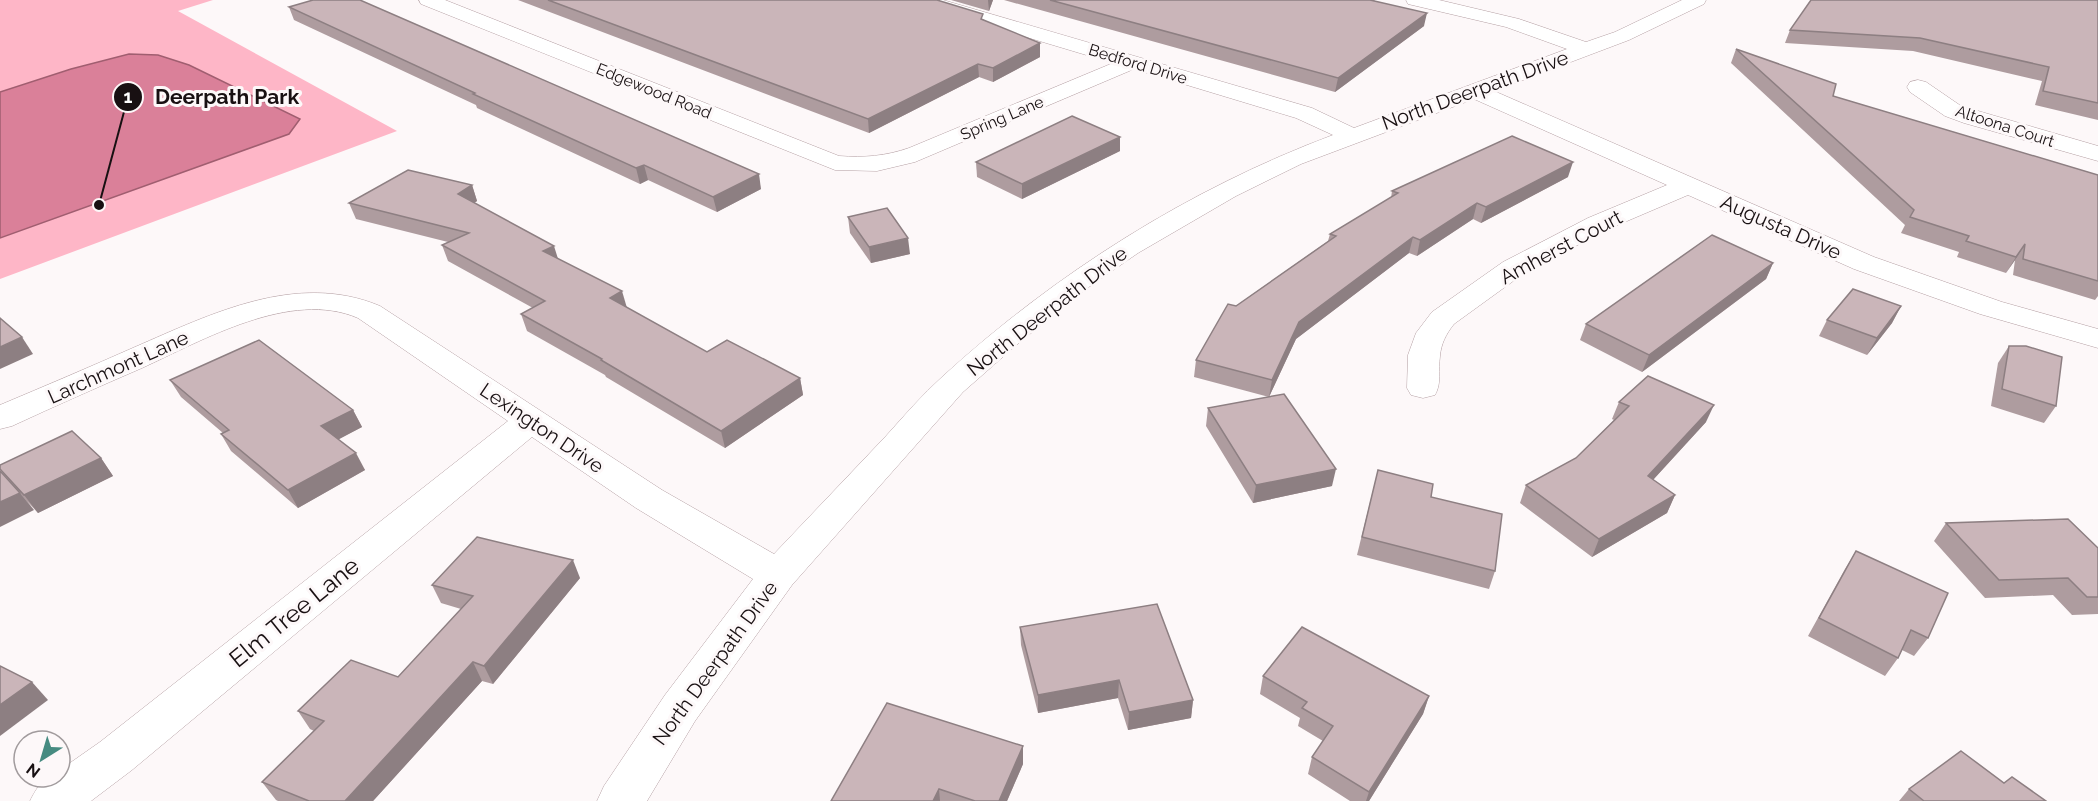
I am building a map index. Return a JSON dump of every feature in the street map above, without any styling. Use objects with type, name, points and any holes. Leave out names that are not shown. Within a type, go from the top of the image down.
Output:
[{"type":"street","name":"Bedford Drive","points":[[923,0],[1304,113],[1351,135]]},
{"type":"street","points":[[1415,0],[1457,4],[1586,49]]},
{"type":"street","name":"North Deerpath Drive","points":[[621,801],[680,708],[778,575],[952,385],[1009,335],[1076,283],[1128,247],[1227,191],[1292,159],[1351,135],[1622,36],[1697,0]]},
{"type":"street","name":"Edgewood Road","points":[[435,3],[834,163],[868,166]]},
{"type":"street","name":"Spring Lane","points":[[868,166],[889,163],[918,153],[1133,62]]},
{"type":"street","name":"Altoona Court","points":[[1918,87],[1953,111],[2098,154]]},
{"type":"street","name":"Augusta Drive","points":[[1473,90],[1864,263],[1991,308],[2098,339]]},
{"type":"street","name":"Amherst Court","points":[[1424,388],[1424,355],[1431,333],[1443,318],[1513,268],[1597,224],[1688,186]]},
{"type":"street","name":"Lexington Drive","points":[[235,315],[309,290],[369,312],[649,499],[778,575]]},
{"type":"street","name":"Larchmont Lane","points":[[0,418],[235,315]]},
{"type":"street","name":"Elm Tree Lane","points":[[54,801],[116,756],[531,420]]},
{"type":"shaded area","points":[[0,0],[213,0],[178,11],[397,131],[0,279]]},
{"type":"shaded area","points":[[129,54],[158,55],[189,65],[300,119],[289,134],[0,238],[0,92],[71,69]]},
{"type":"building","points":[[313,0],[360,0],[759,174],[713,197],[644,165],[636,168],[289,7]]},
{"type":"building","points":[[548,0],[937,0],[983,14],[981,19],[1040,43],[993,68],[978,64],[868,119]]},
{"type":"building","points":[[1050,0],[1370,0],[1427,13],[1338,78]]},
{"type":"building","points":[[1811,0],[2098,0],[2098,103],[2043,91],[2049,67],[1920,38],[1790,30]]},
{"type":"building","points":[[1736,49],[1836,84],[1833,96],[2098,175],[2098,281],[2023,259],[2025,244],[2016,257],[1966,241],[1969,236],[1910,217],[1914,210]]},
{"type":"building","points":[[1072,116],[1120,137],[1022,184],[976,162]]},
{"type":"building","points":[[1512,136],[1573,162],[1486,207],[1477,203],[1420,240],[1413,237],[1299,322],[1272,380],[1196,360],[1228,304],[1236,306],[1336,236],[1330,234],[1398,193],[1392,191]]},
{"type":"building","points":[[408,170],[472,185],[458,194],[554,246],[543,251],[622,291],[610,298],[707,352],[727,340],[800,378],[721,431],[602,359],[521,314],[545,301],[442,245],[469,233],[349,203]]},
{"type":"building","points":[[887,208],[908,238],[869,247],[848,217]]},
{"type":"building","points":[[1712,235],[1773,263],[1649,355],[1586,324]]},
{"type":"building","points":[[1853,289],[1901,306],[1877,338],[1827,320]]},
{"type":"building","points":[[0,318],[22,337],[0,347]]},
{"type":"building","points":[[259,340],[353,410],[321,426],[356,453],[288,490],[221,434],[229,430],[170,380]]},
{"type":"building","points":[[2009,346],[2026,346],[2062,357],[2056,406],[2002,389]]},
{"type":"building","points":[[1648,376],[1714,405],[1648,476],[1675,495],[1599,539],[1526,485],[1576,458],[1629,406],[1619,402]]},
{"type":"building","points":[[1284,394],[1336,469],[1256,485],[1208,408]]},
{"type":"building","points":[[72,431],[101,458],[24,495],[0,469],[0,465]]},
{"type":"building","points":[[1378,470],[1433,484],[1431,497],[1502,514],[1495,571],[1362,537]]},
{"type":"building","points":[[0,471],[20,493],[0,502]]},
{"type":"building","points":[[2068,519],[2098,548],[2098,597],[2087,597],[2068,578],[1999,580],[1946,523]]},
{"type":"building","points":[[477,537],[573,560],[484,666],[473,662],[345,801],[309,801],[262,782],[324,721],[298,711],[351,660],[398,677],[473,596],[432,585]]},
{"type":"building","points":[[1856,551],[1948,593],[1928,638],[1911,630],[1898,658],[1819,618]]},
{"type":"building","points":[[1157,604],[1193,700],[1129,712],[1119,680],[1038,695],[1020,627]]},
{"type":"building","points":[[1302,627],[1429,696],[1369,792],[1312,757],[1333,726],[1302,708],[1307,702],[1263,676]]},
{"type":"building","points":[[0,666],[32,682],[0,705]]},
{"type":"building","points":[[887,703],[1023,746],[999,801],[975,801],[939,789],[933,801],[831,801]]},
{"type":"building","points":[[1961,751],[2004,783],[2012,777],[2046,801],[1924,801],[1909,789]]},
{"type":"place","name":"Deerpath Park","points":[[99,205]]}]
